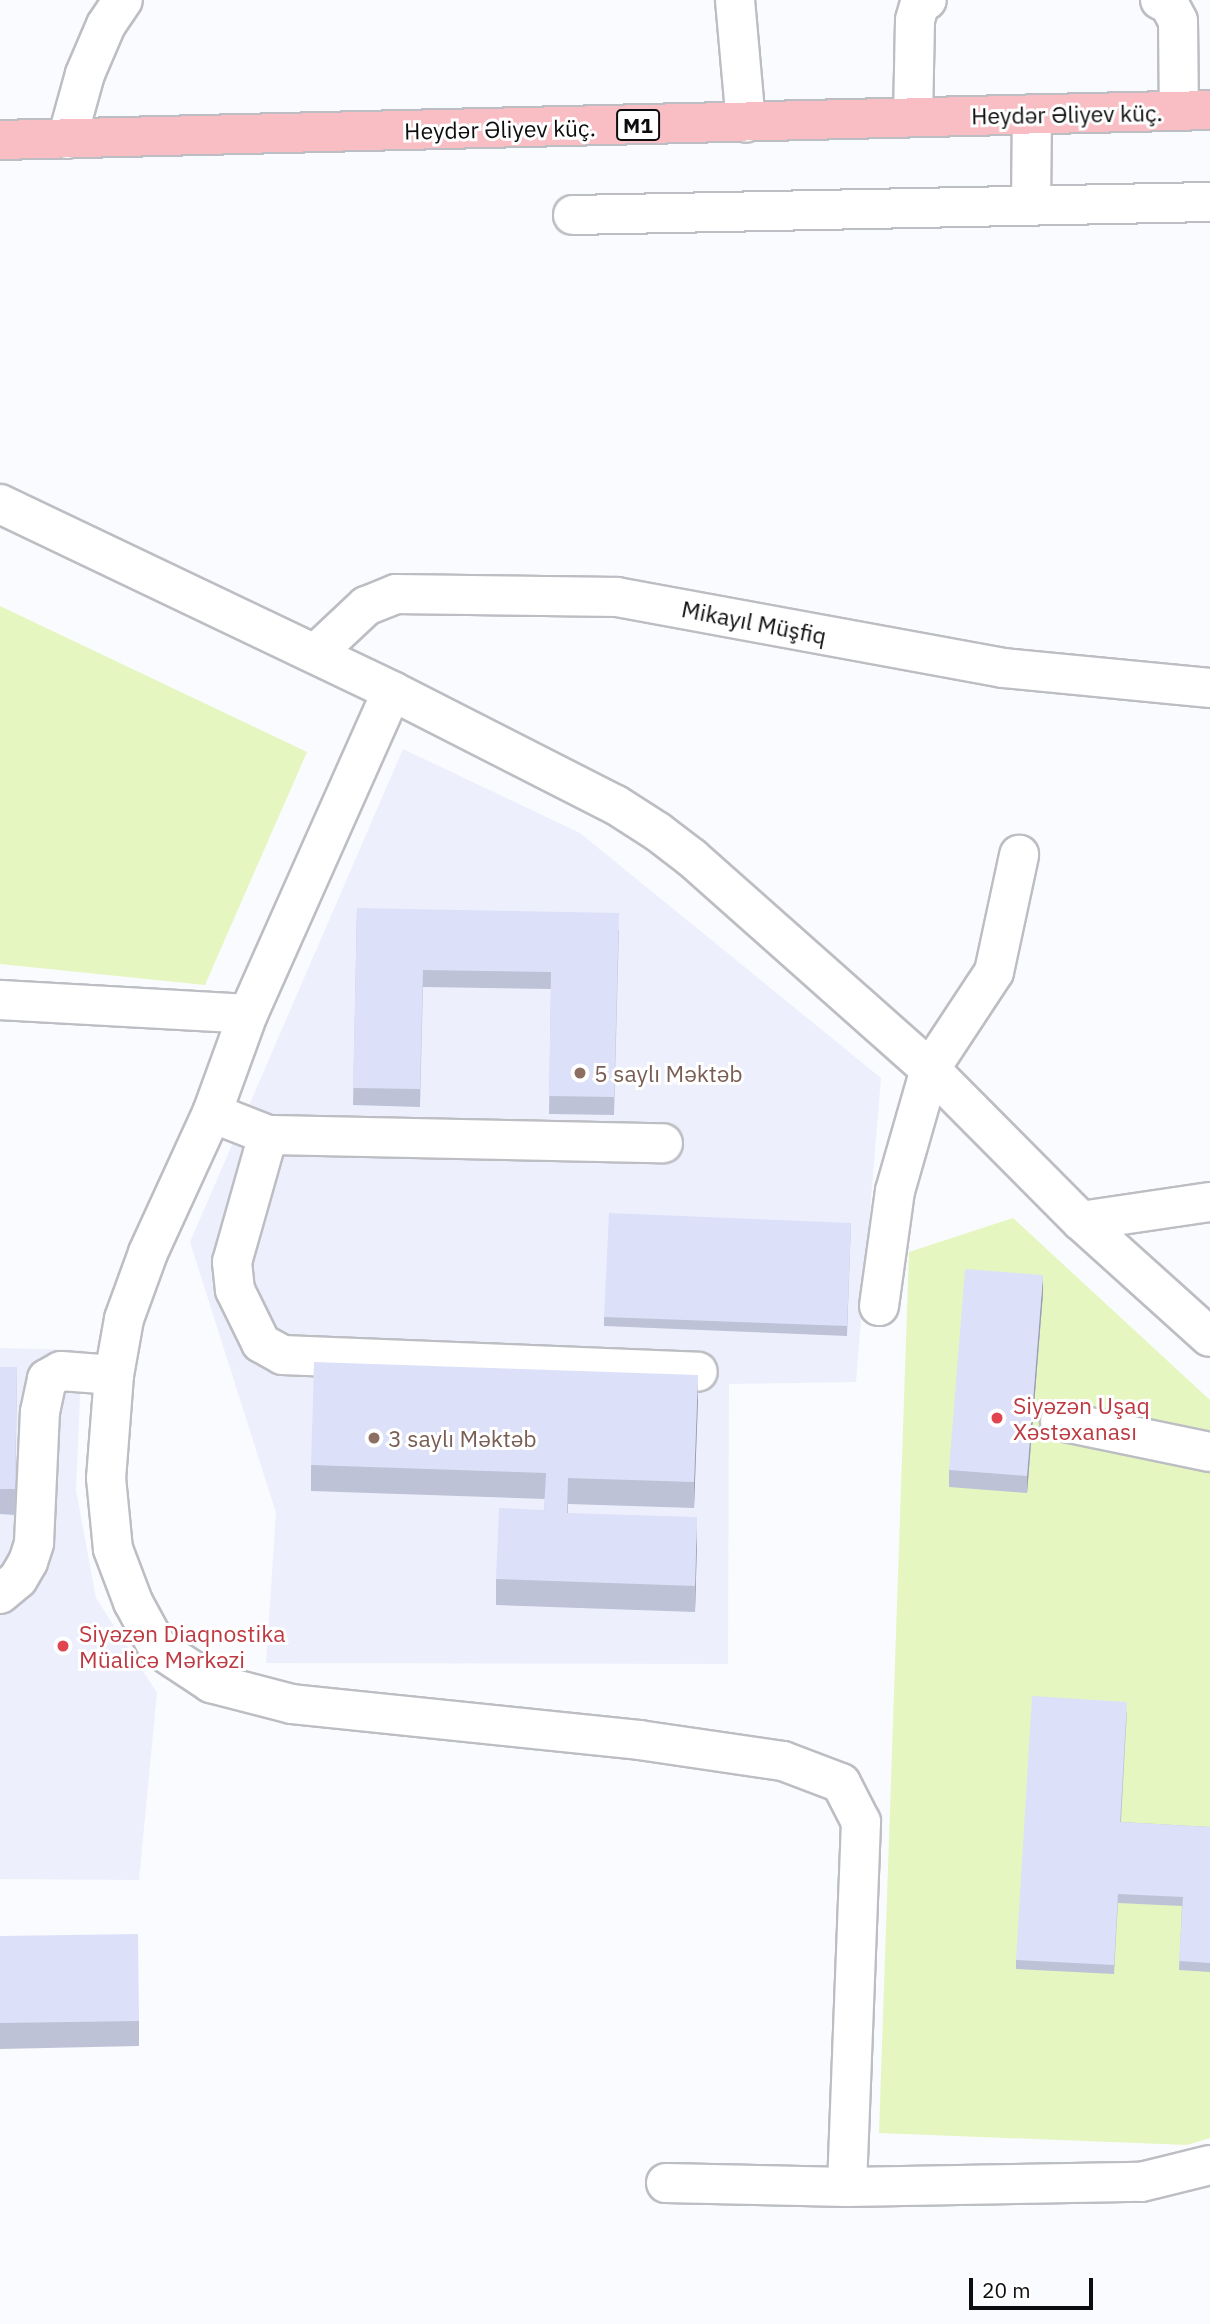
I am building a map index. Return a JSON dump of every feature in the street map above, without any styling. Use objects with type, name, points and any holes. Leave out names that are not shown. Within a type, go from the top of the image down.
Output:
[{"type":"main road","name":"Heydər Əliyev küç.","points":[[0,140],[1194,110]]},
{"type":"street","points":[[66,139],[85,74],[106,24],[123,0]]},
{"type":"street","points":[[735,0],[746,123]]},
{"type":"street","points":[[913,117],[915,20],[920,2],[927,0]]},
{"type":"street","points":[[1160,0],[1169,4],[1178,21],[1194,110]]},
{"type":"street","points":[[1031,206],[1032,114]]},
{"type":"street","points":[[573,215],[1210,202]]},
{"type":"street","points":[[0,504],[316,653],[615,805],[658,832],[692,858],[930,1069],[1081,1221],[1210,1337]]},
{"type":"street","name":"Mikayıl Müşfiq","points":[[316,653],[366,606],[396,594],[617,597],[1003,668],[1210,688]]},
{"type":"street","points":[[392,691],[248,1014],[212,1113],[148,1253],[124,1318],[114,1375],[106,1479],[113,1549],[133,1602],[159,1648],[211,1684],[292,1704],[639,1740],[783,1761],[841,1783],[861,1822],[848,2188]]},
{"type":"street","points":[[879,1306],[895,1192],[930,1069],[994,972],[1018,855]]},
{"type":"street","points":[[0,1000],[248,1014]]},
{"type":"street","points":[[212,1113],[268,1135],[663,1143]]},
{"type":"street","points":[[268,1135],[232,1262],[235,1290],[261,1343],[283,1355],[698,1372]]},
{"type":"street","points":[[1081,1221],[1210,1202]]},
{"type":"street","points":[[0,1594],[18,1579],[28,1562],[34,1543],[40,1412],[47,1380],[61,1371],[114,1375]]},
{"type":"street","points":[[1060,1421],[1210,1452]]},
{"type":"street","points":[[666,2183],[848,2188],[1141,2182],[1210,2165]]},
{"type":"shaded area","points":[[403,749],[580,833],[881,1078],[856,1382],[729,1384],[728,1664],[266,1663],[276,1513],[190,1242]]},
{"type":"shaded area","name":"Siyəzən Diaqnostika Müalicə Mərkəzi","points":[[0,1348],[82,1350],[76,1490],[96,1598],[157,1693],[139,1880],[0,1879]]},
{"type":"green space","points":[[0,606],[307,752],[205,985],[0,964]]},
{"type":"green space","points":[[1013,1218],[1210,1400],[1210,2138],[1187,2145],[879,2133],[909,1252]]},
{"type":"building","points":[[357,908],[619,913],[614,1097],[549,1096],[551,972],[423,970],[420,1089],[353,1088]]},
{"type":"building","points":[[609,1213],[851,1223],[847,1326],[604,1317]]},
{"type":"building","points":[[965,1269],[1043,1275],[1027,1476],[949,1470]]},
{"type":"building","points":[[314,1362],[698,1375],[694,1482],[568,1478],[567,1513],[697,1517],[695,1586],[496,1579],[499,1508],[544,1510],[546,1473],[311,1465]]},
{"type":"building","points":[[0,1367],[17,1367],[15,1489],[0,1489]]},
{"type":"building","points":[[1032,1696],[1127,1702],[1120,1822],[1210,1827],[1210,1963],[1179,1961],[1183,1897],[1118,1894],[1114,1965],[1016,1960]]},
{"type":"building","points":[[138,1934],[139,2021],[0,2023],[0,1936]]},
{"type":"place","name":"5 saylı Məktəb","points":[[580,1073]]},
{"type":"place","name":"Siyəzən Uşaq Xəstəxanası","points":[[997,1418]]},
{"type":"place","name":"3 saylı Məktəb","points":[[374,1438]]},
{"type":"place","name":"Siyəzən Diaqnostika Müalicə Mərkəzi","points":[[63,1646]]}]
